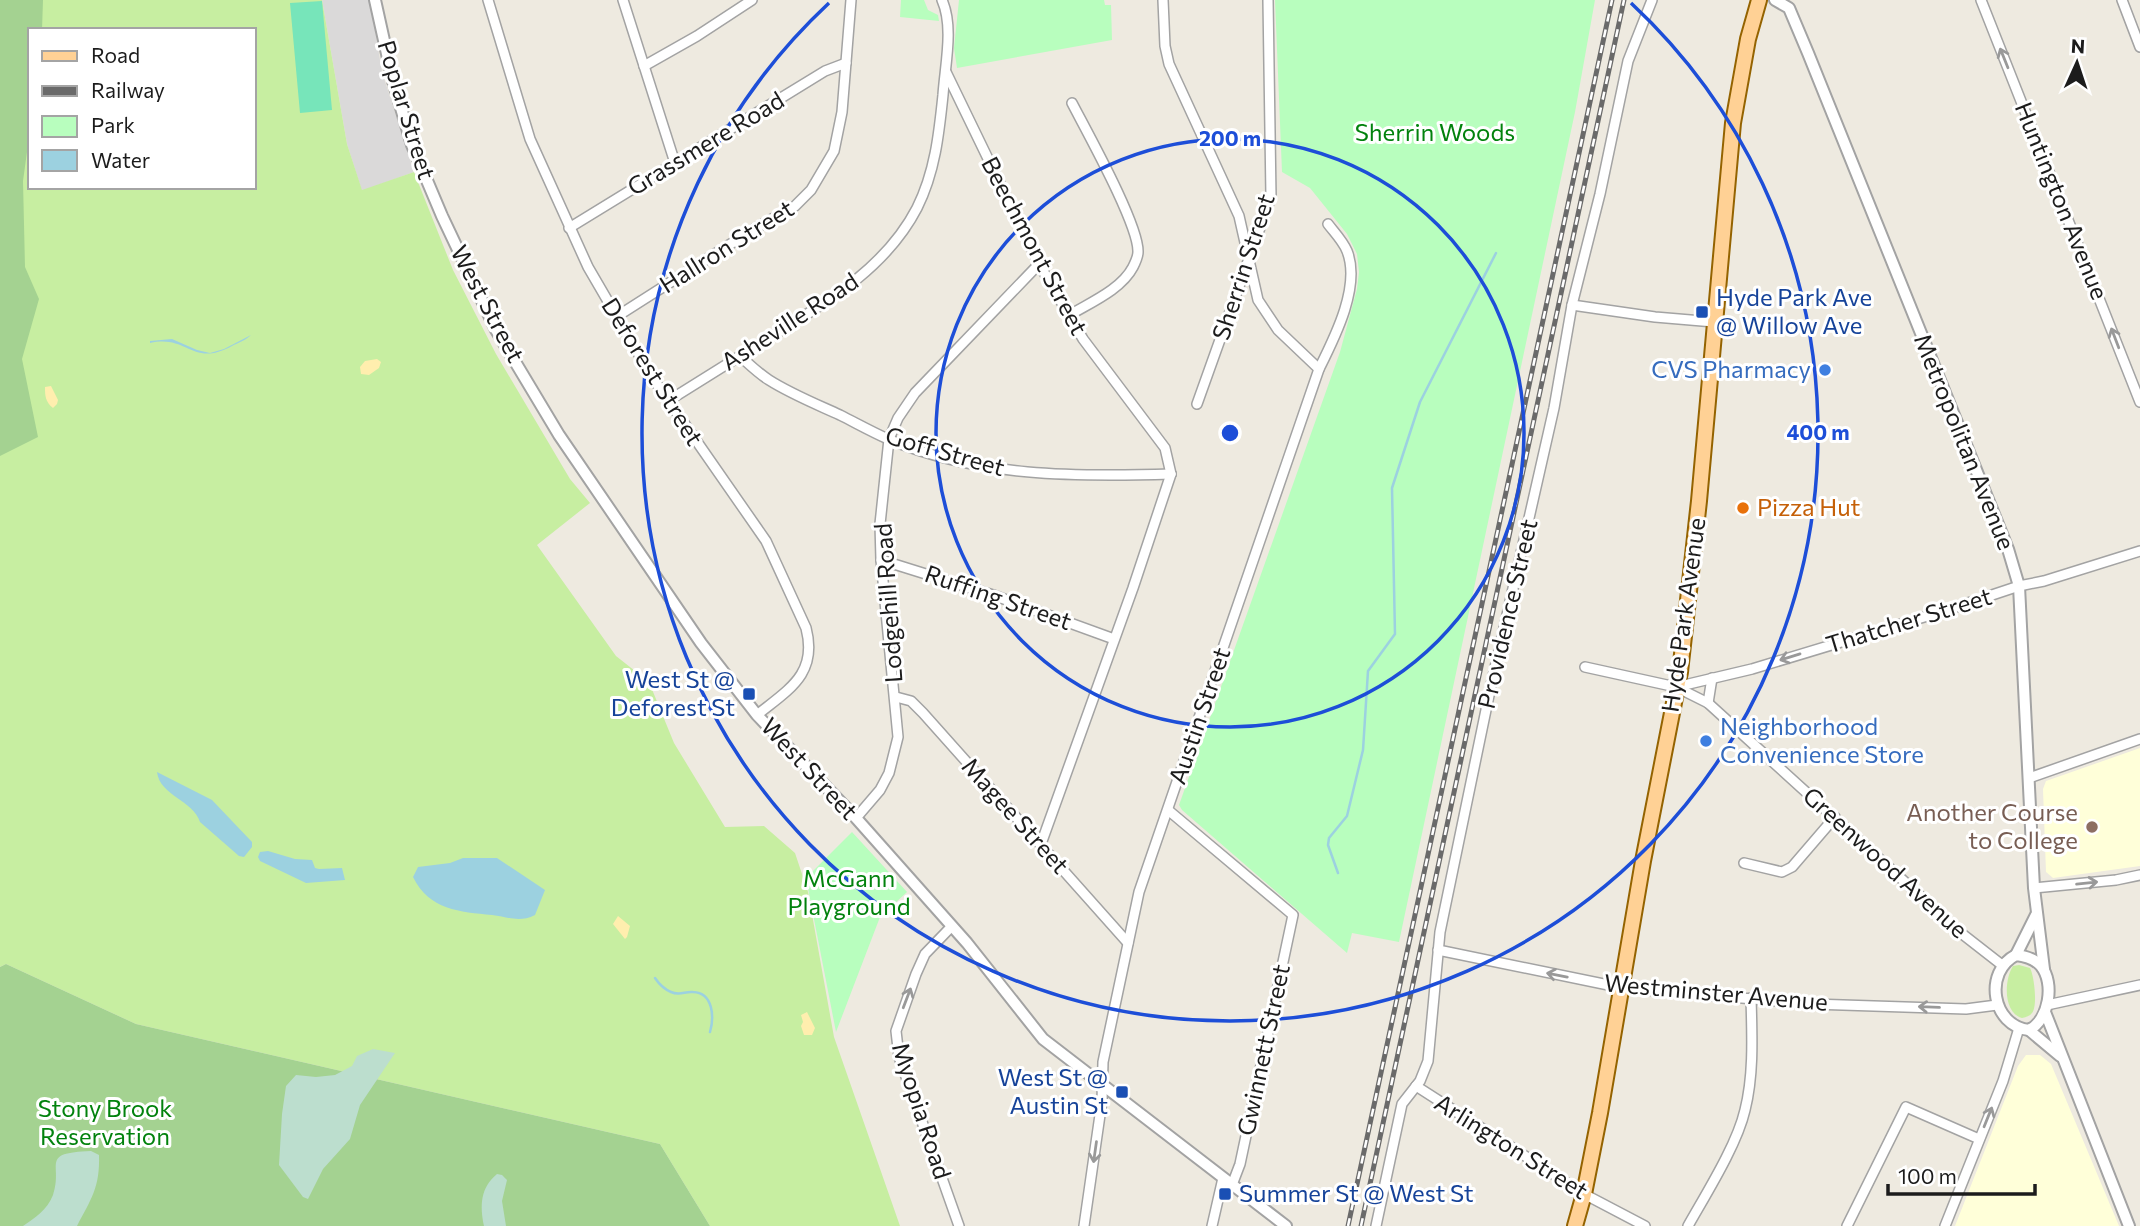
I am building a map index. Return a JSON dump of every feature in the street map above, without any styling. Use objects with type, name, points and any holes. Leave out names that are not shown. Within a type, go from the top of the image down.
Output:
[{"type":"main road","name":"Hyde Park Avenue","points":[[1574,1226],[1584,1194],[1623,988],[1689,602],[1733,122],[1748,39],[1759,0]]},
{"type":"street","name":"Poplar Street","points":[[375,0],[393,81],[412,145],[443,217]]},
{"type":"street","name":"Deforest Street","points":[[488,0],[530,139],[569,228],[616,317],[668,401],[766,541],[806,628],[810,643],[809,659],[802,677],[757,715]]},
{"type":"street","points":[[623,0],[675,163]]},
{"type":"street","points":[[644,66],[752,0]]},
{"type":"street","name":"Hallron Street","points":[[616,317],[795,206],[811,190],[834,151],[842,112],[851,0]]},
{"type":"street","name":"Beechmont Street","points":[[942,0],[948,19],[945,70],[1038,264],[1068,316],[1165,448],[1171,474]]},
{"type":"street","points":[[1163,0],[1164,47],[1169,64],[1244,230],[1258,300],[1269,318],[1319,369]]},
{"type":"street","name":"Sherrin Street","points":[[1197,404],[1270,204],[1272,190],[1268,0]]},
{"type":"street","name":"Providence Street","points":[[1376,1226],[1402,1104],[1424,1075],[1430,1054],[1442,919],[1492,681],[1554,408],[1572,305],[1600,194],[1628,61],[1652,0]]},
{"type":"street","name":"Metropolitan Avenue","points":[[1776,0],[1789,8],[1794,19],[2008,548],[2019,586],[2034,888],[2044,969]]},
{"type":"street","name":"Huntington Avenue","points":[[1981,0],[2140,401]]},
{"type":"street","points":[[2122,0],[2140,47]]},
{"type":"street","name":"Grassmere Road","points":[[569,228],[825,71],[846,63]]},
{"type":"street","name":"Asheville Road","points":[[668,401],[834,298],[874,265],[892,244],[915,211],[929,179],[937,146],[945,70]]},
{"type":"street","points":[[1068,316],[1111,290],[1132,270],[1138,254],[1136,240],[1126,214],[1073,103]]},
{"type":"street","name":"West Street","points":[[443,217],[496,330],[559,435],[701,643],[757,715],[856,818],[951,926],[1043,1039],[1286,1226]]},
{"type":"street","name":"Austin Street","points":[[1084,1226],[1103,1085],[1103,1062],[1139,892],[1319,369],[1345,308],[1352,273],[1346,249],[1328,224]]},
{"type":"street","name":"Lodgehill Road","points":[[856,818],[880,790],[890,773],[898,737],[881,560],[880,524],[889,439],[898,418],[915,393],[1038,264]]},
{"type":"street","points":[[1572,305],[1714,322]]},
{"type":"street","name":"Goff Street","points":[[740,356],[768,379],[889,439],[933,454],[996,469],[1083,477],[1171,474]]},
{"type":"street","points":[[1041,844],[1171,474]]},
{"type":"street","name":"Thatcher Street","points":[[1676,687],[1752,669],[2140,551]]},
{"type":"street","name":"Ruffing Street","points":[[881,560],[993,595],[1114,639]]},
{"type":"street","name":"Greenwood Avenue","points":[[1585,667],[1676,687],[1708,702],[1961,933],[2001,965]]},
{"type":"street","points":[[1708,702],[1712,678]]},
{"type":"street","name":"Magee Street","points":[[896,697],[911,701],[923,713],[1128,943]]},
{"type":"street","points":[[2029,778],[2140,739]]},
{"type":"street","name":"Gwinnett Street","points":[[1168,810],[1293,915],[1240,1164],[1228,1181],[1212,1226]]},
{"type":"street","points":[[1744,863],[1782,872],[1792,867],[1835,817]]},
{"type":"street","points":[[2034,888],[2140,875]]},
{"type":"street","points":[[2036,915],[2016,955],[2001,965],[1996,981],[1997,1005],[2007,1021],[2024,1029],[2062,1058]]},
{"type":"street","name":"Myopia Road","points":[[951,926],[925,954],[900,1014],[896,1031],[899,1057],[958,1226]]},
{"type":"street","name":"Westminster Avenue","points":[[1438,950],[1623,988],[1812,1004],[1952,1008],[1997,1005]]},
{"type":"street","points":[[2016,955],[2033,959],[2044,969],[2046,1009],[2062,1058],[2129,1226]]},
{"type":"street","points":[[2046,1009],[2140,985]]},
{"type":"street","points":[[1688,1226],[1745,1114],[1752,1047],[1751,998]]},
{"type":"street","points":[[1945,1226],[2024,1029],[2041,1021],[2046,1009]]},
{"type":"street","name":"Arlington Street","points":[[1416,1086],[1584,1194],[1645,1226]]},
{"type":"street","points":[[1847,1226],[1906,1107],[1979,1139]]},
{"type":"shaded area","points":[[322,0],[370,0],[382,72],[414,172],[362,191],[347,144]]},
{"type":"shaded area","name":"Another Course to College","points":[[2140,748],[2140,866],[2053,878],[2046,872],[2043,789],[2046,781]]},
{"type":"shaded area","points":[[373,1049],[395,1053],[360,1105],[350,1139],[323,1169],[308,1199],[303,1197],[279,1165],[286,1086],[296,1075],[335,1075],[352,1066],[357,1056]]},
{"type":"shaded area","points":[[2026,1055],[2040,1055],[2051,1064],[2119,1226],[1955,1226],[2018,1066]]},
{"type":"shaded area","points":[[91,1151],[99,1155],[98,1176],[94,1193],[77,1226],[23,1226],[41,1213],[51,1200],[56,1184],[56,1162],[59,1158],[64,1154]]},
{"type":"shaded area","points":[[497,1174],[507,1180],[502,1201],[506,1226],[484,1226],[484,1191]]},
{"type":"green space","points":[[0,0],[322,0],[347,144],[362,190],[414,172],[453,270],[496,354],[570,479],[590,503],[537,545],[616,656],[649,682],[674,743],[725,827],[764,826],[795,853],[808,892],[834,1037],[900,1226],[710,1226],[660,1144],[136,1024],[6,964],[0,967]]},
{"type":"green space","points":[[0,0],[43,0],[42,28],[28,28],[28,145],[23,181],[25,267],[39,299],[22,359],[38,437],[0,456]]},
{"type":"green space","points":[[901,0],[924,0],[928,10],[938,15],[939,21],[900,17]]},
{"type":"green space","points":[[959,0],[1104,0],[1105,5],[1111,5],[1112,40],[957,68],[954,48]]},
{"type":"green space","name":"Sherrin Woods","points":[[1275,0],[1595,0],[1575,112],[1399,942],[1352,933],[1347,953],[1179,805],[1340,352],[1357,289],[1357,254],[1347,234],[1310,188],[1282,172]]},
{"type":"green space","points":[[322,1],[332,110],[300,113],[290,3]]},
{"type":"green space","name":"McGann Playground","points":[[852,832],[907,892],[880,917],[836,1032],[806,878]]},
{"type":"green space","name":"Stony Brook Reservation","points":[[6,964],[136,1024],[660,1144],[710,1226],[0,1226],[0,967]]},
{"type":"green space","points":[[2013,966],[2030,968],[2035,990],[2034,1009],[2030,1015],[2022,1018],[2011,1010],[2007,995],[2010,972]]},
{"type":"sand","points":[[377,359],[381,362],[379,368],[369,375],[361,374],[360,367],[365,361]]},
{"type":"sand","points":[[51,386],[58,400],[53,408],[45,393],[45,387]]},
{"type":"sand","points":[[618,916],[630,926],[625,939],[613,924]]},
{"type":"sand","points":[[807,1012],[815,1028],[812,1035],[804,1035],[801,1026],[801,1015]]},
{"type":"water","points":[[251,335],[219,352],[208,354],[163,341],[150,343],[172,339],[210,353]]},
{"type":"water","points":[[157,772],[212,800],[252,842],[252,847],[244,857],[239,856],[200,822],[191,808],[170,793],[159,780]]},
{"type":"water","points":[[268,851],[295,859],[312,860],[315,868],[319,869],[342,868],[345,880],[306,883],[260,861],[260,852]]},
{"type":"water","points":[[463,858],[497,858],[545,890],[535,915],[514,919],[446,907],[428,896],[413,877],[418,867],[450,863]]},
{"type":"waterway","points":[[1338,873],[1328,845],[1329,838],[1347,816],[1363,750],[1368,671],[1395,634],[1392,488],[1420,402],[1496,253]]},
{"type":"waterway","points":[[655,978],[671,992],[700,993],[705,997],[712,1013],[710,1032]]},
{"type":"railway","points":[[1348,1226],[1612,0]]},
{"type":"railway","points":[[1361,1226],[1624,0]]},
{"type":"place","name":"Hyde Park Ave @ Willow Ave","points":[[1702,312]]},
{"type":"place","name":"CVS Pharmacy","points":[[1825,370]]},
{"type":"place","name":"Pizza Hut","points":[[1743,508]]},
{"type":"place","name":"West St @ Deforest St","points":[[749,694]]},
{"type":"place","name":"Neighborhood Convenience Store","points":[[1706,741]]},
{"type":"place","name":"Another Course to College","points":[[2092,827]]},
{"type":"place","name":"West St @ Austin St","points":[[1122,1092]]},
{"type":"place","name":"Summer St @ West St","points":[[1225,1194]]}]
